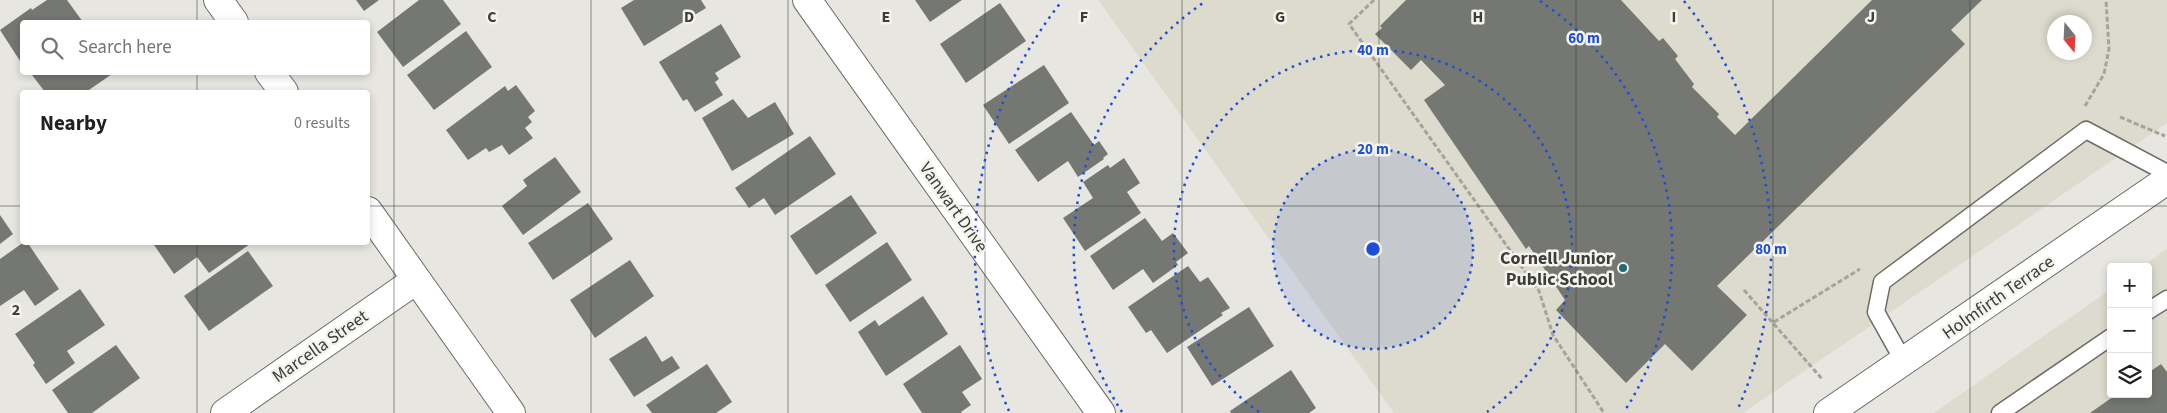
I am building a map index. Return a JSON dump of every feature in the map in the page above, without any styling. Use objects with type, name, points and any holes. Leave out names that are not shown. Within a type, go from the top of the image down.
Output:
[{"type":"street","points":[[218,0],[233,20]]},
{"type":"street","name":"Vanwart Drive","points":[[807,0],[1101,413]]},
{"type":"street","points":[[271,75],[282,90]]},
{"type":"street","name":"Holmfirth Terrace","points":[[1835,408],[2167,180]]},
{"type":"street","points":[[370,214],[511,413]]},
{"type":"street","name":"Marcella Street","points":[[225,413],[416,280]]},
{"type":"lane","points":[[1904,362],[1876,312],[1882,282],[2086,130],[2167,173]]},
{"type":"lane","points":[[2152,309],[2167,299]]},
{"type":"lane","points":[[2000,413],[2107,340]]},
{"type":"path","points":[[1374,0],[1349,24],[1539,291],[1553,335],[1604,413]]},
{"type":"path","points":[[2086,130],[2081,114],[2104,74],[2109,49],[2106,0]]},
{"type":"path","points":[[1744,290],[1795,346],[1835,408]]},
{"type":"shaded area","name":"Cornell Junior Public School","points":[[1098,0],[2167,0],[2167,123],[1743,413],[1394,413]]},
{"type":"shaded area","points":[[2167,249],[2167,413],[1934,413],[2107,292],[2107,398],[2152,398],[2152,263],[2148,263]]},
{"type":"building","points":[[47,0],[67,0],[82,20],[20,20],[20,61],[0,30],[31,8],[32,10]]},
{"type":"building","points":[[356,0],[379,0],[364,11]]},
{"type":"building","points":[[419,0],[443,0],[461,24],[403,67],[377,32]]},
{"type":"building","points":[[634,0],[701,0],[706,8],[644,46],[621,8]]},
{"type":"building","points":[[915,0],[962,0],[930,22]]},
{"type":"building","name":"Cornell Junior Public School","points":[[1406,0],[1621,0],[1659,41],[1663,38],[1678,56],[1675,59],[1694,84],[1692,87],[1719,114],[1717,117],[1735,135],[1872,0],[1982,0],[1951,30],[1965,44],[1717,286],[1747,315],[1692,371],[1665,344],[1626,383],[1556,310],[1565,300],[1529,246],[1526,249],[1424,100],[1445,85],[1421,60],[1411,70],[1375,34],[1382,28],[1380,26]]},
{"type":"building","points":[[1000,3],[1026,41],[966,83],[940,44]]},
{"type":"building","points":[[721,24],[741,57],[715,73],[719,79],[715,82],[723,95],[695,112],[687,99],[683,101],[659,62]]},
{"type":"building","points":[[466,31],[492,67],[434,110],[407,75]]},
{"type":"building","points":[[1044,65],[1069,103],[1009,144],[983,105]]},
{"type":"building","points":[[32,75],[111,75],[89,90],[43,90]]},
{"type":"building","points":[[516,85],[535,111],[528,117],[532,122],[525,128],[533,138],[509,155],[502,145],[489,152],[486,148],[468,160],[446,130],[505,86],[508,91]]},
{"type":"building","points":[[733,99],[748,118],[775,102],[794,134],[732,171],[702,118]]},
{"type":"building","points":[[1071,112],[1094,145],[1099,141],[1108,154],[1104,159],[1078,177],[1068,161],[1038,182],[1015,150]]},
{"type":"building","points":[[810,136],[836,174],[775,215],[764,198],[749,208],[735,188]]},
{"type":"building","points":[[555,157],[581,192],[523,235],[502,206],[527,186],[523,180]]},
{"type":"building","points":[[1124,158],[1140,183],[1127,192],[1141,213],[1085,251],[1063,218],[1093,198],[1083,182],[1108,165],[1110,168]]},
{"type":"building","points":[[851,195],[877,233],[816,275],[790,236]]},
{"type":"building","points":[[588,203],[613,239],[553,280],[528,243]]},
{"type":"building","points":[[0,215],[13,234],[0,244]]},
{"type":"building","points":[[1145,218],[1162,241],[1173,233],[1188,253],[1176,262],[1178,265],[1153,283],[1143,269],[1113,290],[1090,256]]},
{"type":"building","points":[[887,242],[912,280],[850,322],[825,285]]},
{"type":"building","points":[[20,245],[29,245],[59,289],[35,306],[24,290],[0,306],[0,259]]},
{"type":"building","points":[[154,245],[249,245],[209,273],[197,257],[174,274]]},
{"type":"building","points":[[248,251],[273,286],[209,331],[184,296]]},
{"type":"building","points":[[630,260],[654,296],[595,338],[570,300]]},
{"type":"building","points":[[1188,266],[1200,282],[1208,277],[1230,308],[1221,313],[1223,315],[1167,353],[1151,330],[1146,333],[1128,307]]},
{"type":"building","points":[[80,289],[105,325],[67,351],[75,363],[46,384],[33,365],[35,363],[15,334]]},
{"type":"building","points":[[923,296],[948,334],[886,376],[858,332],[875,320],[879,326]]},
{"type":"building","points":[[1249,307],[1274,346],[1212,386],[1187,347]]},
{"type":"building","points":[[646,336],[662,362],[672,356],[680,368],[634,397],[609,359]]},
{"type":"building","points":[[116,345],[140,378],[92,413],[68,413],[52,390]]},
{"type":"building","points":[[960,345],[982,379],[962,392],[971,405],[962,413],[922,413],[903,384]]},
{"type":"building","points":[[707,364],[732,402],[716,413],[652,413],[646,405]]},
{"type":"building","points":[[2161,364],[2167,372],[2167,413],[2090,413],[2111,398],[2152,398],[2152,370]]},
{"type":"building","points":[[1291,370],[1316,408],[1309,413],[1231,413],[1230,411]]},
{"type":"place","name":"Cornell Junior Public School","points":[[1623,268]]}]
